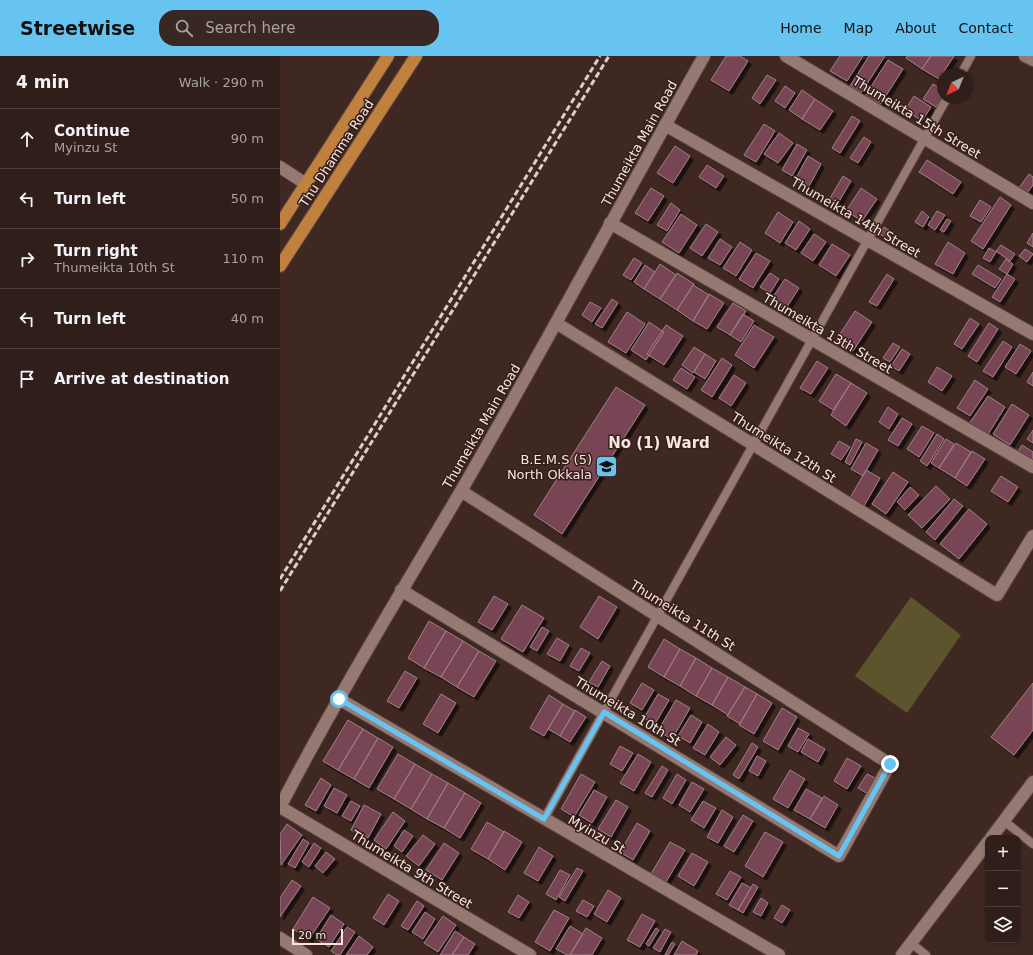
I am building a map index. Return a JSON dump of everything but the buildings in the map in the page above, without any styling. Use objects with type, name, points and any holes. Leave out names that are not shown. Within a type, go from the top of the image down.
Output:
[{"type":"main road","name":"Thu Dhamma Road","points":[[280,224],[388,56]]},
{"type":"main road","name":"Thu Dhamma Road","points":[[280,266],[416,56]]},
{"type":"street","name":"Thumeikta Main Road","points":[[280,807],[401,590],[461,491],[556,323],[610,223],[704,56]]},
{"type":"street","name":"Thumeikta 15th Street","points":[[786,56],[1033,203]]},
{"type":"street","points":[[1025,56],[1033,60]]},
{"type":"street","name":"Thumeikta 14th Street","points":[[665,125],[1033,334]]},
{"type":"street","points":[[280,167],[306,184]]},
{"type":"street","name":"Thumeikta 13th Street","points":[[610,223],[1033,467]]},
{"type":"street","name":"Thumeikta 12th St","points":[[556,323],[997,595],[1033,536]]},
{"type":"street","name":"Thumeikta 11th St","points":[[461,491],[890,764],[839,856]]},
{"type":"street","name":"Thumeikta 10th St","points":[[401,590],[839,856]]},
{"type":"street","name":"Myinzu St","points":[[339,699],[779,955]]},
{"type":"street","points":[[993,835],[1033,782]]},
{"type":"street","name":"Thumeikta 9th Street","points":[[280,807],[530,955]]},
{"type":"street","points":[[902,955],[985,846]]},
{"type":"street","points":[[280,938],[306,955]]},
{"type":"lane","points":[[964,68],[971,56]]},
{"type":"lane","points":[[544,819],[944,104]]},
{"type":"lane","points":[[1004,821],[1033,844]]},
{"type":"lane","points":[[912,943],[926,955]]},
{"type":"shaded area","points":[[911,597],[961,635],[907,713],[855,676]]},
{"type":"railway","points":[[280,579],[600,56]]},
{"type":"railway","points":[[280,591],[609,56]]},
{"type":"place","name":"B.E.M.S (5) North Okkala","points":[[607,466]]},
{"type":"district","name":"No (1) Ward","points":[[659,443]]},
{"type":"route","points":[[339,699],[544,819],[604,712],[839,856],[890,764]]}]
